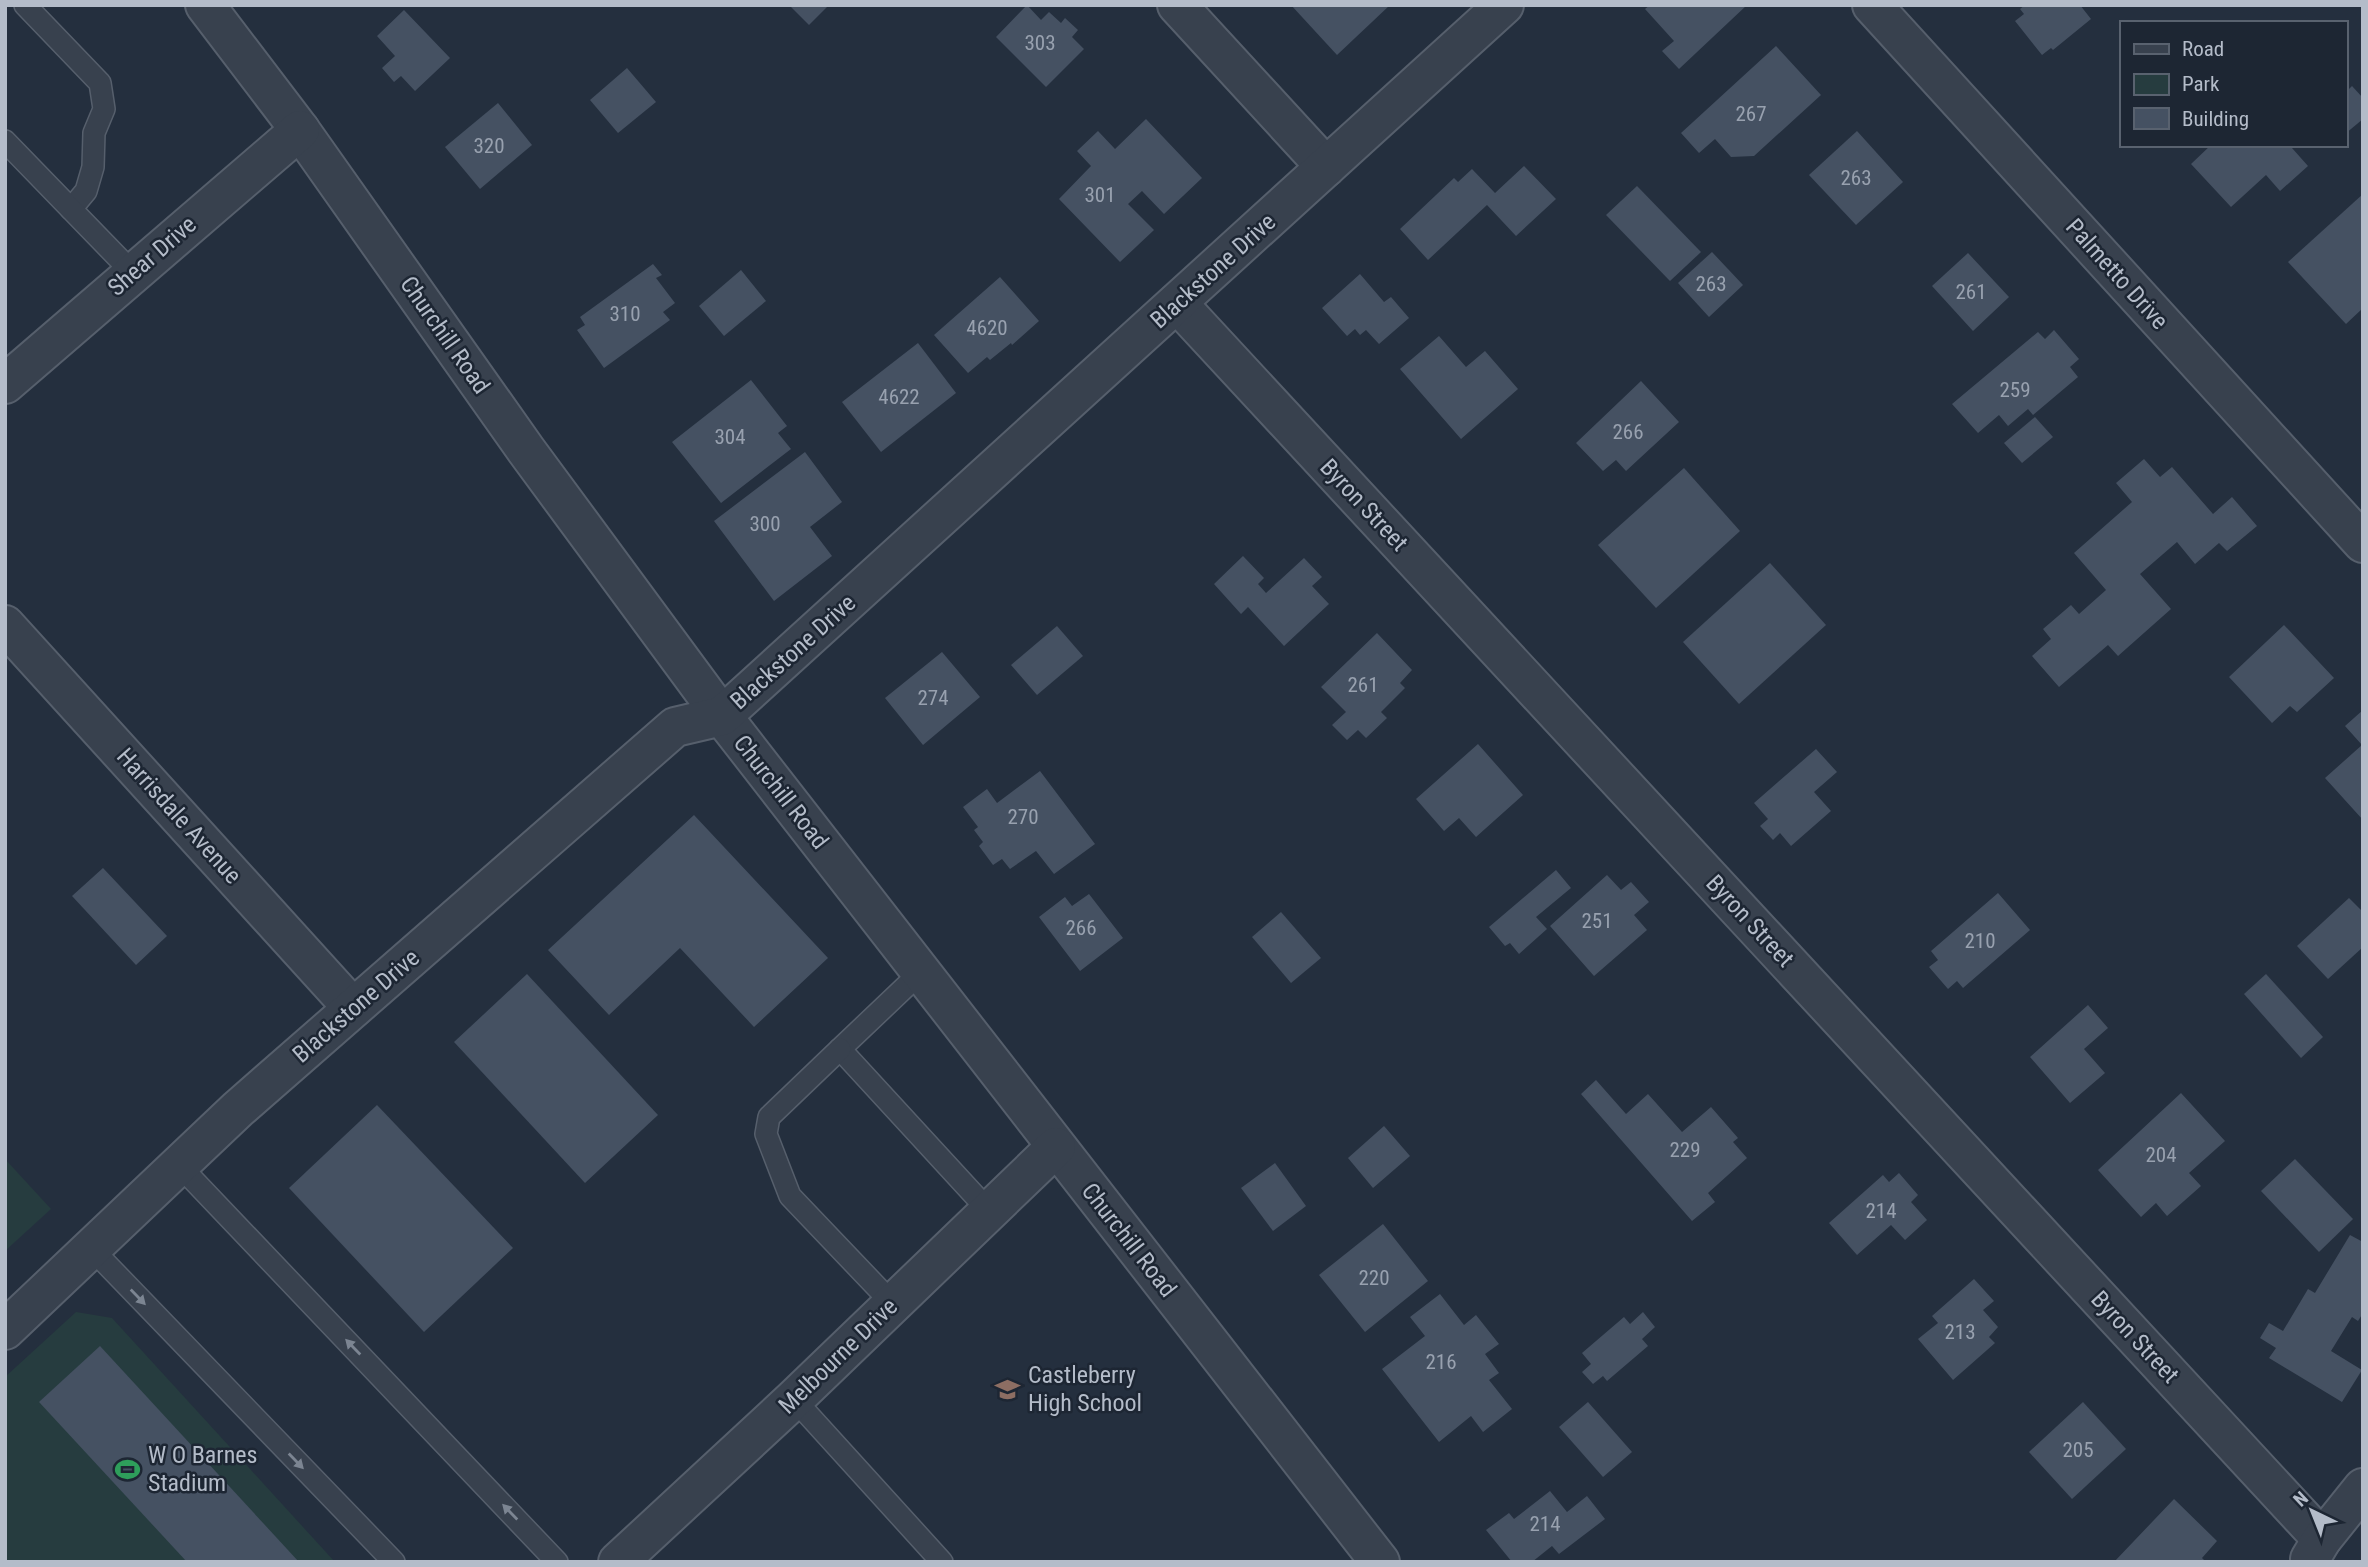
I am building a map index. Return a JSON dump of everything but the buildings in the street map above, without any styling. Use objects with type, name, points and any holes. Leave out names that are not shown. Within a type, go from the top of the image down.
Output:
[{"type":"street","name":"Churchill Road","points":[[205,5],[300,130],[526,450],[722,716],[1380,1562]]},
{"type":"street","points":[[1177,5],[1326,167]]},
{"type":"street","name":"Blackstone Drive","points":[[5,1331],[179,1165],[353,1008],[675,727],[722,716],[1504,5]]},
{"type":"street","name":"Palmetto Drive","points":[[1872,5],[2363,543]]},
{"type":"street","name":"Shear Drive","points":[[9,374],[133,273],[300,130]]},
{"type":"street","name":"Byron Street","points":[[1177,303],[2315,1550]]},
{"type":"street","name":"Harrisdale Avenue","points":[[5,625],[353,1008]]},
{"type":"street","name":"Melbourne Drive","points":[[618,1562],[794,1399],[1056,1147]]},
{"type":"street","points":[[2315,1550],[2363,1488]]},
{"type":"lane","points":[[25,5],[100,83],[104,109],[94,133],[93,167],[86,191],[71,209]]},
{"type":"lane","points":[[5,141],[133,273]]},
{"type":"lane","points":[[893,1304],[790,1196],[766,1134],[769,1117],[921,972]]},
{"type":"lane","points":[[841,1049],[989,1211]]},
{"type":"lane","points":[[179,1165],[557,1562]]},
{"type":"lane","points":[[91,1248],[394,1562]]},
{"type":"lane","points":[[794,1399],[942,1562]]},
{"type":"green space","points":[[5,1159],[51,1209],[5,1251]]},
{"type":"green space","name":"W O Barnes Stadium","points":[[76,1312],[112,1318],[335,1562],[5,1562],[5,1377]]},
{"type":"place","name":"Castleberry High School","points":[[1008,1389]]},
{"type":"place","name":"W O Barnes Stadium","points":[[128,1469]]}]
